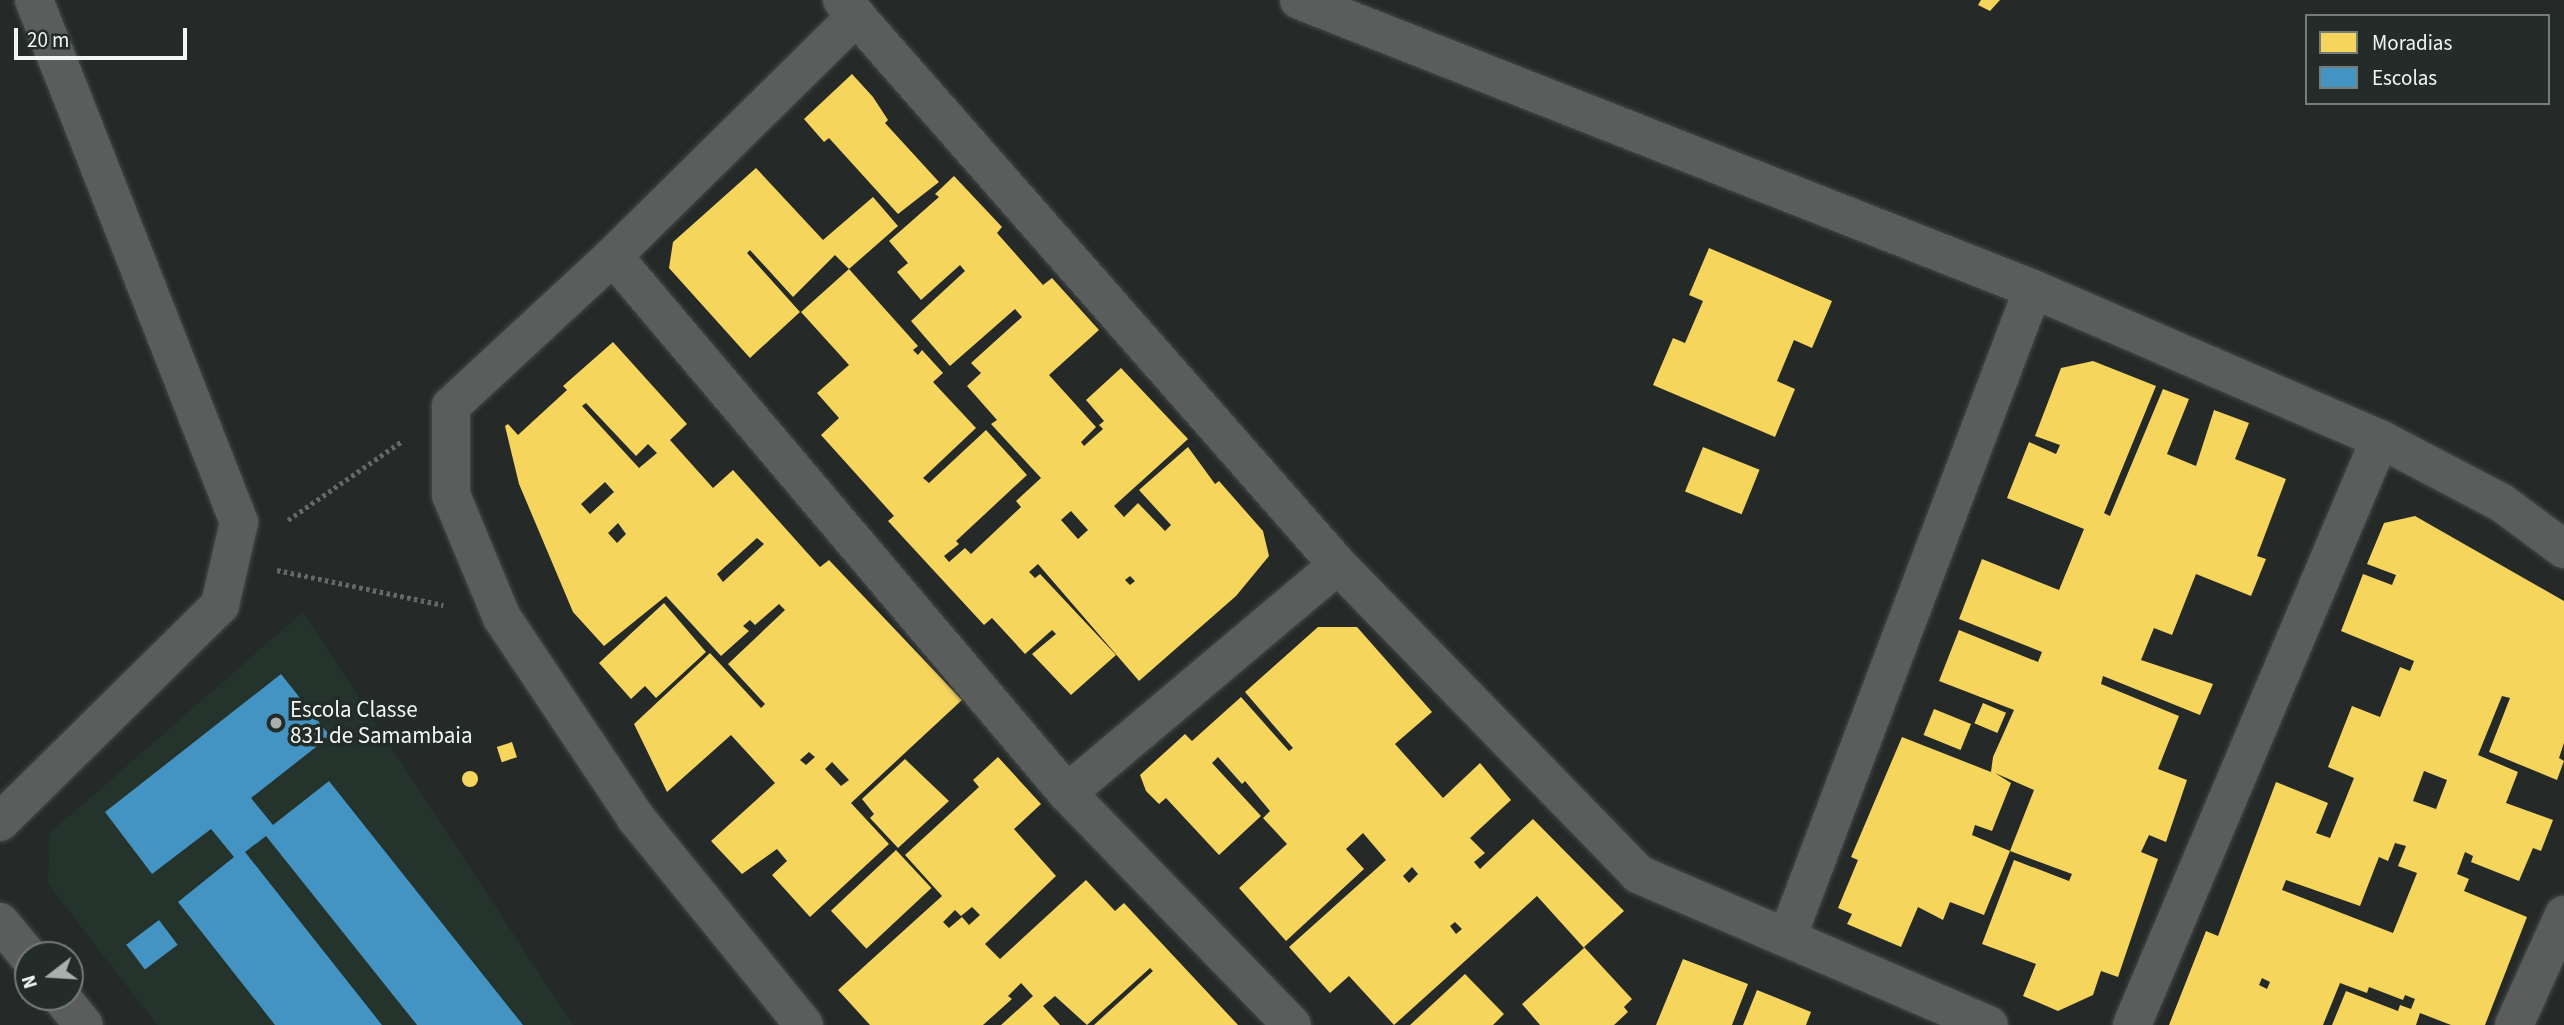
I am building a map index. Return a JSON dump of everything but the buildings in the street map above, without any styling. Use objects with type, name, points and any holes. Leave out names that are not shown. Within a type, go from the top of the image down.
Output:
[{"type":"street","points":[[0,822],[220,605],[239,522],[34,0]]},
{"type":"street","points":[[1299,0],[2033,289],[2380,439],[2502,503],[2564,550]]},
{"type":"street","points":[[804,1025],[636,818],[502,618],[451,495],[451,406],[613,256],[849,8],[1338,565],[1638,874],[1989,1025]]},
{"type":"street","points":[[613,256],[1067,793],[1292,1025]]},
{"type":"street","points":[[1787,938],[2033,289]]},
{"type":"street","points":[[2132,1025],[2380,439]]},
{"type":"street","points":[[1067,793],[1338,565]]},
{"type":"street","points":[[2514,1025],[2564,915]]},
{"type":"street","points":[[0,922],[16,941]]},
{"type":"street","points":[[72,1011],[84,1025]]},
{"type":"path","points":[[231,560],[451,406]]},
{"type":"path","points":[[231,560],[502,618]]},
{"type":"shaded area","name":"Escola Classe 831 de Samambaia","points":[[303,612],[573,1025],[157,1025],[48,884],[50,833]]},
{"type":"place","name":"Escola Classe 831 de Samambaia","points":[[276,723]]}]
